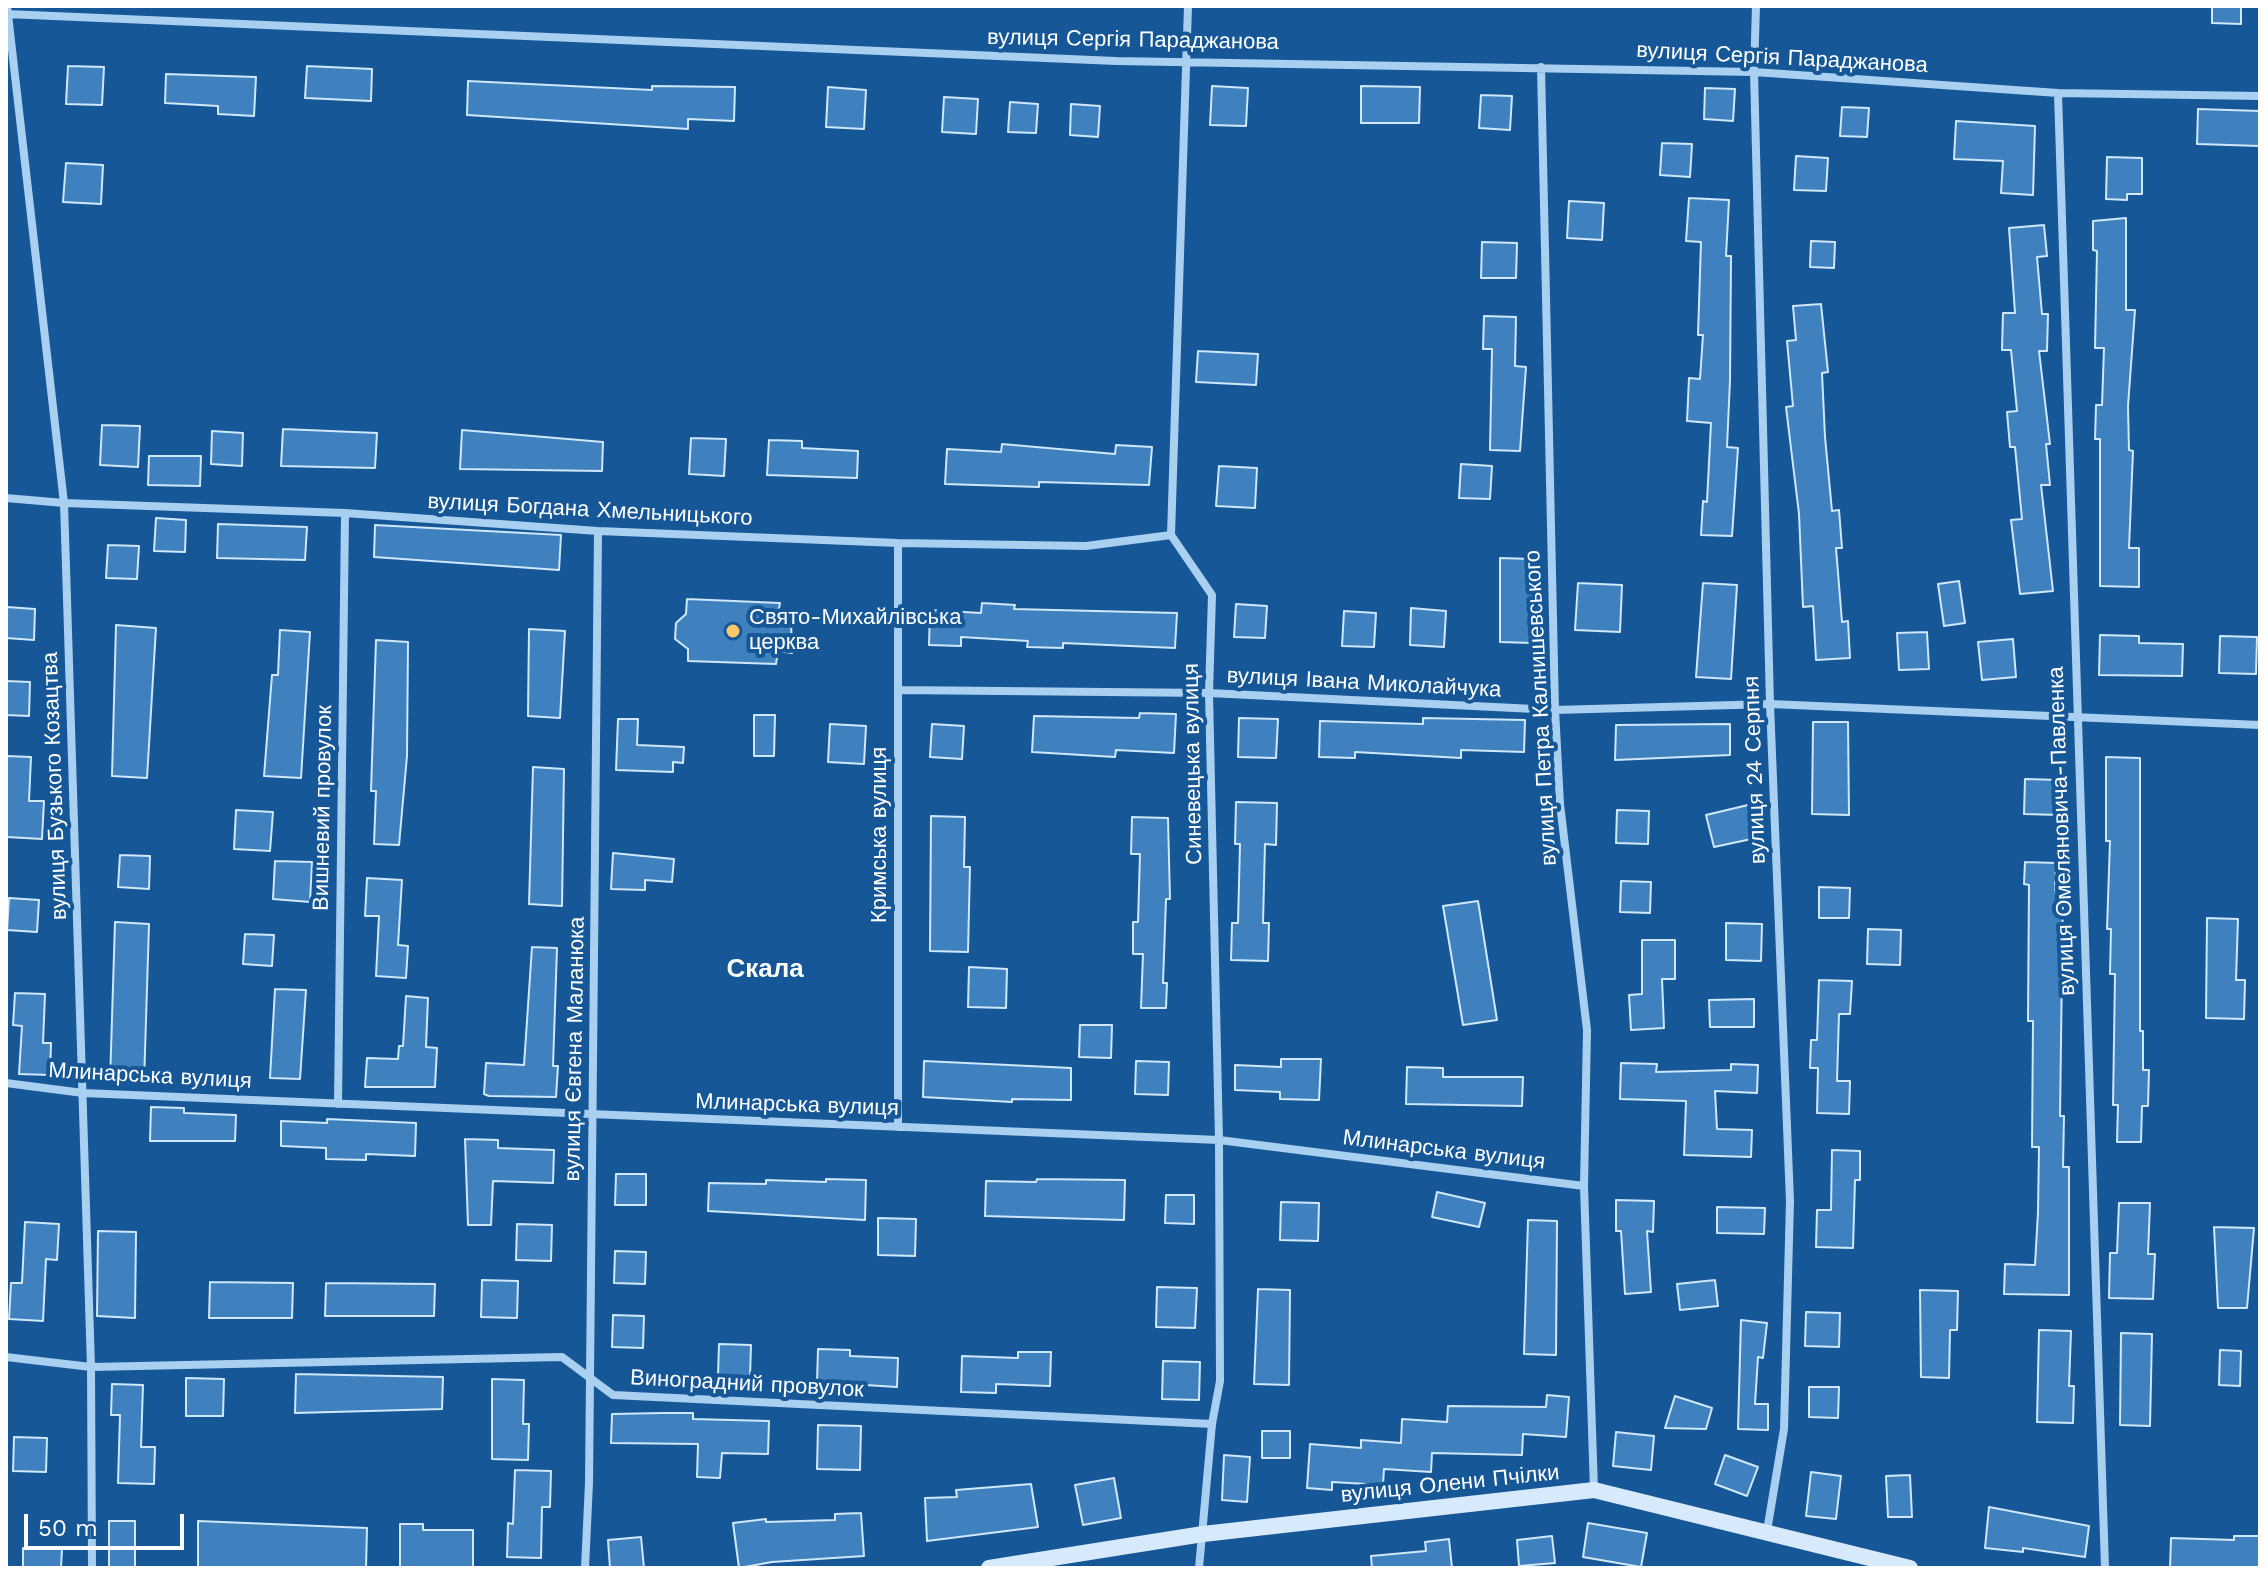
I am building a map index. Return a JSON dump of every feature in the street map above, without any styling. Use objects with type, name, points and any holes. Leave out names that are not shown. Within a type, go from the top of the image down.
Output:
[{"type":"street","points":[[1171,535],[1188,6]]},
{"type":"street","name":"вулиця 24 Серпня","points":[[1756,6],[1754,72],[1770,704],[1790,1201],[1784,1429],[1767,1531]]},
{"type":"street","name":"вулиця Сергія Параджанова","points":[[7,11],[1116,61],[1754,72],[2058,93],[2260,96]]},
{"type":"street","name":"вулиця Бузького Козацтва","points":[[7,11],[64,503],[91,1367],[92,1568]]},
{"type":"street","name":"вулиця Петра Калнишевського","points":[[1541,67],[1555,710],[1560,804],[1587,1030],[1584,1186],[1594,1490]]},
{"type":"street","name":"вулиця Омеляновича-Павленка","points":[[2058,93],[2105,1568]]},
{"type":"street","name":"вулиця Богдана Хмельницького","points":[[6,498],[64,503],[345,513],[598,531],[898,543],[1086,546],[1171,535]]},
{"type":"street","name":"Вишневий провулок","points":[[338,1104],[345,513]]},
{"type":"street","name":"вулиця Євгена Маланюка","points":[[585,1568],[598,531]]},
{"type":"street","name":"Синевецька вулиця","points":[[1171,535],[1212,595],[1209,693],[1219,1140],[1220,1381],[1212,1424],[1199,1568]]},
{"type":"street","name":"Кримська вулиця","points":[[898,543],[898,1127]]},
{"type":"street","name":"вулиця Івана Миколайчука","points":[[898,690],[1209,693],[1555,710],[1770,704],[2260,725]]},
{"type":"street","name":"Млинарська вулиця","points":[[6,1083],[83,1093],[1219,1140],[1584,1186]]},
{"type":"street","name":"Виноградний провулок","points":[[6,1357],[91,1367],[562,1357],[613,1395],[1212,1424]]},
{"type":"street","name":"вулиця Олени Пчілки","points":[[989,1568],[1203,1534],[1594,1490],[1910,1568]]},
{"type":"building","points":[[2212,6],[2241,6],[2241,24],[2212,23]]},
{"type":"building","points":[[68,66],[104,67],[102,105],[66,104]]},
{"type":"building","points":[[307,66],[372,69],[371,101],[305,98]]},
{"type":"building","points":[[166,74],[256,77],[254,116],[218,114],[218,106],[165,103]]},
{"type":"building","points":[[468,81],[652,90],[652,86],[735,87],[734,121],[688,119],[688,129],[467,115]]},
{"type":"building","points":[[1212,86],[1248,88],[1246,126],[1210,125]]},
{"type":"building","points":[[1361,86],[1420,87],[1419,123],[1361,123]]},
{"type":"building","points":[[828,87],[866,90],[864,129],[826,127]]},
{"type":"building","points":[[1705,88],[1735,89],[1733,121],[1704,119]]},
{"type":"building","points":[[1481,95],[1512,96],[1510,130],[1479,128]]},
{"type":"building","points":[[944,97],[978,99],[976,134],[942,132]]},
{"type":"building","points":[[1010,102],[1038,104],[1036,133],[1008,132]]},
{"type":"building","points":[[1071,104],[1100,106],[1098,137],[1070,135]]},
{"type":"building","points":[[1842,107],[1869,108],[1867,137],[1840,136]]},
{"type":"building","points":[[2198,109],[2260,111],[2260,146],[2197,144]]},
{"type":"building","points":[[1956,121],[2035,126],[2033,195],[2001,193],[2003,161],[1954,159]]},
{"type":"building","points":[[1662,143],[1692,144],[1690,177],[1660,175]]},
{"type":"building","points":[[1796,156],[1828,158],[1826,191],[1794,190]]},
{"type":"building","points":[[2107,157],[2142,158],[2142,194],[2127,194],[2127,200],[2106,199]]},
{"type":"building","points":[[66,163],[103,165],[101,204],[63,202]]},
{"type":"building","points":[[1689,198],[1729,200],[1726,256],[1731,256],[1727,447],[1738,448],[1732,536],[1701,535],[1703,501],[1707,502],[1711,423],[1687,421],[1689,378],[1700,379],[1703,335],[1698,335],[1701,242],[1686,241]]},
{"type":"building","points":[[1569,201],[1604,203],[1602,240],[1567,238]]},
{"type":"building","points":[[2126,218],[2126,310],[2135,310],[2128,406],[2129,450],[2133,451],[2129,548],[2139,548],[2139,587],[2100,586],[2100,439],[2095,439],[2096,405],[2102,405],[2104,348],[2095,348],[2097,251],[2093,250],[2093,221]]},
{"type":"building","points":[[2044,225],[2047,256],[2037,257],[2042,314],[2048,314],[2047,351],[2039,351],[2050,444],[2046,444],[2050,485],[2041,485],[2053,591],[2020,594],[2011,520],[2022,519],[2015,447],[2010,447],[2007,412],[2017,411],[2011,350],[2002,350],[2003,313],[2015,313],[2009,228]]},
{"type":"building","points":[[1811,241],[1835,242],[1834,268],[1810,267]]},
{"type":"building","points":[[1482,242],[1517,243],[1516,278],[1481,278]]},
{"type":"building","points":[[1821,304],[1828,372],[1822,373],[1825,437],[1832,511],[1839,510],[1842,548],[1836,548],[1842,622],[1848,621],[1850,658],[1816,660],[1813,606],[1803,607],[1799,514],[1786,407],[1793,406],[1787,341],[1796,340],[1793,306]]},
{"type":"building","points":[[1484,316],[1516,317],[1515,366],[1526,367],[1520,451],[1490,450],[1492,349],[1483,349]]},
{"type":"building","points":[[1198,351],[1258,354],[1256,385],[1196,382]]},
{"type":"building","points":[[102,425],[140,426],[138,467],[100,465]]},
{"type":"building","points":[[283,429],[377,433],[375,468],[281,466]]},
{"type":"building","points":[[462,430],[603,442],[602,471],[460,469]]},
{"type":"building","points":[[212,431],[243,433],[242,466],[211,464]]},
{"type":"building","points":[[691,438],[726,439],[724,476],[689,474]]},
{"type":"building","points":[[769,440],[802,441],[802,448],[858,451],[857,478],[767,475]]},
{"type":"building","points":[[1002,444],[1115,454],[1116,445],[1152,447],[1149,485],[1039,482],[1039,487],[945,484],[947,449],[1001,452]]},
{"type":"building","points":[[149,456],[201,456],[200,486],[148,485]]},
{"type":"building","points":[[1461,464],[1492,466],[1490,499],[1459,498]]},
{"type":"building","points":[[1219,466],[1257,468],[1255,508],[1216,506]]},
{"type":"building","points":[[156,518],[186,520],[185,552],[154,551]]},
{"type":"building","points":[[218,524],[307,527],[305,560],[217,558]]},
{"type":"building","points":[[375,525],[561,535],[559,570],[374,557]]},
{"type":"building","points":[[108,545],[139,546],[137,579],[106,578]]},
{"type":"building","points":[[1500,558],[1532,559],[1532,643],[1500,642]]},
{"type":"building","points":[[1959,581],[1965,623],[1944,626],[1938,584]]},
{"type":"building","points":[[1578,583],[1622,585],[1620,632],[1575,630]]},
{"type":"building","points":[[1703,583],[1737,585],[1731,679],[1696,677]]},
{"type":"building","name":"Свято-Михайлівська церква","points":[[687,599],[780,603],[777,619],[791,619],[792,653],[778,651],[776,664],[688,661],[688,649],[675,639],[676,623],[686,614]]},
{"type":"building","points":[[982,603],[1015,605],[1014,609],[1177,613],[1175,648],[1063,643],[1063,648],[1027,647],[1028,641],[961,637],[961,646],[929,645],[930,610],[981,613]]},
{"type":"building","points":[[1236,604],[1267,606],[1265,638],[1234,637]]},
{"type":"building","points":[[7,607],[35,609],[34,640],[6,638]]},
{"type":"building","points":[[1411,608],[1446,611],[1444,647],[1410,645]]},
{"type":"building","points":[[1344,611],[1376,613],[1374,647],[1342,646]]},
{"type":"building","points":[[116,625],[156,628],[147,778],[112,776]]},
{"type":"building","points":[[529,629],[565,631],[560,718],[528,716]]},
{"type":"building","points":[[280,630],[310,632],[301,778],[264,776],[272,675],[278,675]]},
{"type":"building","points":[[1927,632],[1929,669],[1899,670],[1897,633]]},
{"type":"building","points":[[2100,635],[2139,636],[2139,643],[2183,644],[2182,676],[2099,675]]},
{"type":"building","points":[[2220,636],[2257,637],[2256,674],[2219,673]]},
{"type":"building","points":[[2013,639],[2016,677],[1982,680],[1978,642]]},
{"type":"building","points":[[376,640],[408,642],[407,756],[399,845],[374,844],[376,791],[371,791]]},
{"type":"building","points":[[6,681],[30,682],[29,716],[6,715]]},
{"type":"building","points":[[1140,713],[1176,714],[1174,753],[1116,750],[1115,757],[1032,752],[1034,716],[1139,718]]},
{"type":"building","points":[[754,715],[775,715],[774,756],[754,756]]},
{"type":"building","points":[[1239,718],[1278,719],[1276,758],[1238,757]]},
{"type":"building","points":[[1423,718],[1525,720],[1524,752],[1461,750],[1461,758],[1355,752],[1355,758],[1319,757],[1320,721],[1423,724]]},
{"type":"building","points":[[618,719],[638,719],[637,745],[684,747],[683,763],[673,762],[673,772],[616,770]]},
{"type":"building","points":[[1813,722],[1848,722],[1849,815],[1812,814]]},
{"type":"building","points":[[830,724],[866,726],[864,764],[828,762]]},
{"type":"building","points":[[932,724],[964,726],[962,759],[930,757]]},
{"type":"building","points":[[1730,724],[1730,755],[1615,760],[1616,725]]},
{"type":"building","points":[[6,756],[31,757],[29,801],[44,801],[42,839],[7,837]]},
{"type":"building","points":[[2106,757],[2140,758],[2140,1031],[2143,1031],[2143,1070],[2149,1070],[2148,1106],[2142,1106],[2141,1142],[2117,1142],[2118,1105],[2113,1105],[2115,974],[2110,974],[2111,929],[2107,929],[2110,841],[2106,841]]},
{"type":"building","points":[[533,767],[564,769],[562,906],[529,904]]},
{"type":"building","points":[[2025,779],[2060,780],[2059,815],[2024,814]]},
{"type":"building","points":[[1236,802],[1277,803],[1276,845],[1265,844],[1263,923],[1269,923],[1268,961],[1231,960],[1232,923],[1238,923],[1240,844],[1235,844]]},
{"type":"building","points":[[1748,805],[1756,838],[1714,847],[1706,815]]},
{"type":"building","points":[[236,810],[273,812],[270,851],[234,849]]},
{"type":"building","points":[[1617,810],[1649,811],[1648,844],[1616,843]]},
{"type":"building","points":[[931,816],[965,817],[964,867],[970,867],[968,952],[930,951]]},
{"type":"building","points":[[1132,817],[1168,818],[1170,899],[1166,899],[1163,983],[1167,983],[1166,1008],[1141,1008],[1143,954],[1133,954],[1133,922],[1138,922],[1140,854],[1131,854]]},
{"type":"building","points":[[613,853],[674,859],[672,882],[645,880],[645,890],[611,889]]},
{"type":"building","points":[[120,855],[150,856],[149,889],[118,887]]},
{"type":"building","points":[[275,861],[312,862],[310,902],[273,899]]},
{"type":"building","points":[[2025,862],[2056,863],[2055,890],[2063,890],[2060,1116],[2064,1116],[2063,1167],[2069,1167],[2069,1295],[2004,1294],[2005,1264],[2035,1265],[2038,1212],[2039,1147],[2032,1147],[2033,1021],[2028,1021],[2029,885],[2024,884]]},
{"type":"building","points":[[367,878],[402,880],[398,945],[408,946],[406,978],[376,976],[379,916],[365,916]]},
{"type":"building","points":[[1621,881],[1651,882],[1650,913],[1620,912]]},
{"type":"building","points":[[1819,887],[1850,888],[1849,918],[1819,918]]},
{"type":"building","points":[[9,898],[39,900],[37,932],[7,930]]},
{"type":"building","points":[[1478,901],[1497,1020],[1463,1025],[1443,906]]},
{"type":"building","points":[[2207,918],[2238,919],[2236,980],[2245,980],[2244,1019],[2206,1018]]},
{"type":"building","points":[[115,922],[149,924],[144,1084],[110,1082]]},
{"type":"building","points":[[1726,923],[1762,924],[1761,961],[1726,960]]},
{"type":"building","points":[[1868,929],[1901,930],[1900,965],[1867,964]]},
{"type":"building","points":[[245,934],[274,935],[272,966],[243,964]]},
{"type":"building","points":[[1642,940],[1675,940],[1675,979],[1662,979],[1664,1028],[1631,1030],[1629,995],[1642,994]]},
{"type":"building","points":[[532,947],[557,948],[553,1066],[558,1066],[556,1097],[489,1096],[484,1094],[486,1063],[524,1065]]},
{"type":"building","points":[[969,967],[1007,969],[1006,1008],[968,1007]]},
{"type":"building","points":[[1819,980],[1852,981],[1850,1014],[1839,1014],[1837,1081],[1850,1081],[1849,1114],[1817,1113],[1818,1068],[1810,1068],[1811,1040],[1817,1040]]},
{"type":"building","points":[[275,989],[306,990],[300,1079],[270,1078]]},
{"type":"building","points":[[15,993],[45,994],[43,1043],[51,1043],[50,1075],[19,1074],[22,1026],[13,1025]]},
{"type":"building","points":[[406,996],[428,998],[426,1047],[437,1048],[435,1087],[365,1087],[367,1058],[398,1059],[399,1046],[403,1046]]},
{"type":"building","points":[[1754,999],[1754,1027],[1710,1027],[1709,1000]]},
{"type":"building","points":[[1080,1025],[1112,1025],[1111,1058],[1079,1057]]},
{"type":"building","points":[[1281,1059],[1321,1059],[1319,1100],[1280,1099],[1280,1092],[1235,1090],[1235,1065],[1281,1067]]},
{"type":"building","points":[[924,1061],[1071,1068],[1071,1100],[1012,1099],[1012,1102],[923,1097]]},
{"type":"building","points":[[1136,1061],[1169,1062],[1168,1095],[1135,1094]]},
{"type":"building","points":[[1621,1063],[1657,1064],[1656,1072],[1731,1070],[1731,1064],[1758,1065],[1757,1093],[1715,1091],[1717,1129],[1752,1130],[1751,1157],[1684,1155],[1686,1101],[1620,1099]]},
{"type":"building","points":[[1407,1067],[1443,1068],[1443,1077],[1523,1077],[1522,1106],[1406,1104]]},
{"type":"building","points":[[151,1107],[184,1108],[184,1113],[236,1115],[235,1141],[150,1141]]},
{"type":"building","points":[[327,1119],[416,1123],[415,1156],[366,1154],[366,1160],[326,1159],[326,1148],[281,1146],[281,1121],[327,1123]]},
{"type":"building","points":[[465,1139],[498,1140],[498,1148],[554,1150],[553,1183],[493,1181],[491,1225],[468,1225]]},
{"type":"building","points":[[1832,1150],[1860,1151],[1860,1180],[1855,1180],[1853,1248],[1816,1247],[1817,1210],[1831,1210]]},
{"type":"building","points":[[616,1174],[646,1174],[646,1205],[615,1205]]},
{"type":"building","points":[[826,1179],[866,1180],[865,1220],[708,1211],[709,1183],[766,1184],[766,1180],[826,1182]]},
{"type":"building","points":[[1037,1179],[1125,1180],[1124,1220],[985,1216],[986,1181],[1036,1182]]},
{"type":"building","points":[[1437,1192],[1485,1203],[1479,1227],[1432,1217]]},
{"type":"building","points":[[1166,1195],[1194,1195],[1194,1224],[1165,1223]]},
{"type":"building","points":[[1616,1200],[1654,1201],[1653,1232],[1647,1231],[1651,1292],[1625,1294],[1621,1231],[1616,1231]]},
{"type":"building","points":[[1281,1202],[1319,1203],[1318,1241],[1280,1240]]},
{"type":"building","points":[[2119,1203],[2150,1203],[2148,1254],[2155,1254],[2153,1299],[2109,1298],[2110,1253],[2117,1253]]},
{"type":"building","points":[[1717,1207],[1765,1208],[1764,1234],[1717,1233]]},
{"type":"building","points":[[878,1218],[916,1219],[915,1256],[878,1255]]},
{"type":"building","points":[[1528,1220],[1557,1221],[1556,1355],[1524,1354]]},
{"type":"building","points":[[25,1222],[59,1224],[57,1260],[46,1259],[43,1321],[9,1319],[11,1283],[22,1283]]},
{"type":"building","points":[[517,1224],[552,1225],[551,1261],[516,1260]]},
{"type":"building","points":[[2214,1227],[2254,1228],[2247,1308],[2218,1308]]},
{"type":"building","points":[[98,1231],[136,1232],[135,1318],[97,1316]]},
{"type":"building","points":[[615,1251],[646,1252],[645,1284],[614,1283]]},
{"type":"building","points":[[482,1280],[518,1281],[517,1318],[481,1317]]},
{"type":"building","points":[[1715,1280],[1718,1306],[1680,1310],[1677,1284]]},
{"type":"building","points":[[210,1282],[293,1283],[292,1318],[209,1318]]},
{"type":"building","points":[[326,1283],[435,1284],[434,1316],[325,1316]]},
{"type":"building","points":[[1157,1287],[1197,1288],[1195,1328],[1156,1327]]},
{"type":"building","points":[[1258,1289],[1290,1290],[1289,1385],[1254,1384]]},
{"type":"building","points":[[1920,1290],[1958,1291],[1957,1330],[1950,1330],[1949,1378],[1921,1377]]},
{"type":"building","points":[[1806,1312],[1840,1313],[1839,1347],[1805,1346]]},
{"type":"building","points":[[613,1315],[644,1316],[643,1348],[612,1347]]},
{"type":"building","points":[[1741,1320],[1767,1323],[1763,1358],[1758,1357],[1755,1404],[1768,1404],[1768,1430],[1738,1429]]},
{"type":"building","points":[[2039,1330],[2071,1331],[2069,1386],[2074,1386],[2073,1423],[2037,1422]]},
{"type":"building","points":[[2121,1333],[2152,1334],[2150,1426],[2120,1425]]},
{"type":"building","points":[[719,1344],[751,1345],[750,1377],[718,1376]]},
{"type":"building","points":[[818,1349],[850,1350],[850,1356],[898,1358],[897,1387],[817,1382]]},
{"type":"building","points":[[2220,1350],[2241,1351],[2240,1386],[2219,1385]]},
{"type":"building","points":[[1018,1352],[1051,1352],[1050,1386],[996,1384],[996,1393],[961,1392],[962,1356],[1018,1358]]},
{"type":"building","points":[[1163,1361],[1200,1362],[1199,1400],[1162,1399]]},
{"type":"building","points":[[296,1374],[443,1377],[442,1409],[295,1413]]},
{"type":"building","points":[[186,1378],[224,1379],[223,1416],[186,1416]]},
{"type":"building","points":[[492,1379],[524,1380],[523,1424],[529,1424],[528,1460],[492,1459]]},
{"type":"building","points":[[112,1384],[143,1385],[141,1447],[155,1447],[154,1484],[118,1483],[120,1415],[111,1415]]},
{"type":"building","points":[[1809,1387],[1839,1387],[1838,1418],[1809,1417]]},
{"type":"building","points":[[1547,1395],[1569,1397],[1566,1437],[1523,1434],[1522,1455],[1432,1453],[1431,1472],[1384,1469],[1383,1485],[1332,1482],[1332,1490],[1307,1488],[1310,1444],[1361,1448],[1361,1440],[1401,1443],[1402,1419],[1447,1422],[1448,1406],[1546,1407]]},
{"type":"building","points":[[1675,1396],[1712,1408],[1706,1429],[1665,1428]]},
{"type":"building","points":[[693,1413],[693,1419],[769,1421],[768,1454],[722,1453],[720,1478],[697,1477],[698,1444],[611,1443],[612,1414]]},
{"type":"building","points":[[818,1425],[861,1426],[860,1470],[817,1469]]},
{"type":"building","points":[[1262,1431],[1290,1431],[1290,1458],[1262,1458]]},
{"type":"building","points":[[1616,1432],[1654,1436],[1651,1470],[1613,1466]]},
{"type":"building","points":[[14,1437],[47,1438],[46,1472],[13,1471]]},
{"type":"building","points":[[1224,1455],[1250,1457],[1247,1502],[1222,1500]]},
{"type":"building","points":[[1725,1455],[1758,1467],[1747,1496],[1715,1484]]},
{"type":"building","points":[[515,1470],[551,1471],[550,1507],[542,1507],[541,1558],[507,1557],[508,1523],[513,1524]]},
{"type":"building","points":[[1811,1472],[1841,1476],[1836,1519],[1806,1516]]},
{"type":"building","points":[[1910,1475],[1912,1517],[1888,1517],[1886,1476]]},
{"type":"building","points":[[1114,1478],[1121,1518],[1083,1525],[1075,1485]]},
{"type":"building","points":[[1031,1484],[1038,1527],[927,1541],[925,1498],[957,1497],[956,1490]]},
{"type":"building","points":[[1989,1507],[2089,1526],[2085,1557],[2023,1548],[2023,1552],[1985,1548]]},
{"type":"building","points":[[861,1513],[864,1556],[772,1562],[739,1568],[733,1523],[766,1519],[766,1522],[835,1520],[835,1514]]},
{"type":"building","points":[[109,1521],[135,1521],[135,1568],[109,1568]]},
{"type":"building","points":[[198,1521],[367,1528],[366,1568],[198,1568]]},
{"type":"building","points":[[1588,1523],[1647,1533],[1641,1567],[1583,1557]]},
{"type":"building","points":[[400,1524],[423,1524],[423,1530],[473,1530],[473,1568],[400,1568]]},
{"type":"building","points":[[1552,1536],[1555,1563],[1519,1566],[1517,1540]]},
{"type":"building","points":[[2234,1536],[2260,1536],[2260,1568],[2170,1568],[2171,1538],[2234,1540]]},
{"type":"building","points":[[641,1537],[644,1568],[610,1568],[608,1540]]},
{"type":"building","points":[[1449,1539],[1452,1568],[1372,1568],[1371,1556],[1426,1551],[1425,1542]]},
{"type":"building","points":[[23,1548],[62,1549],[61,1568],[23,1568]]},
{"type":"place","name":"Свято-Михайлівська церква","points":[[733,631]]},
{"type":"district","name":"Скала","points":[[765,969]]}]
